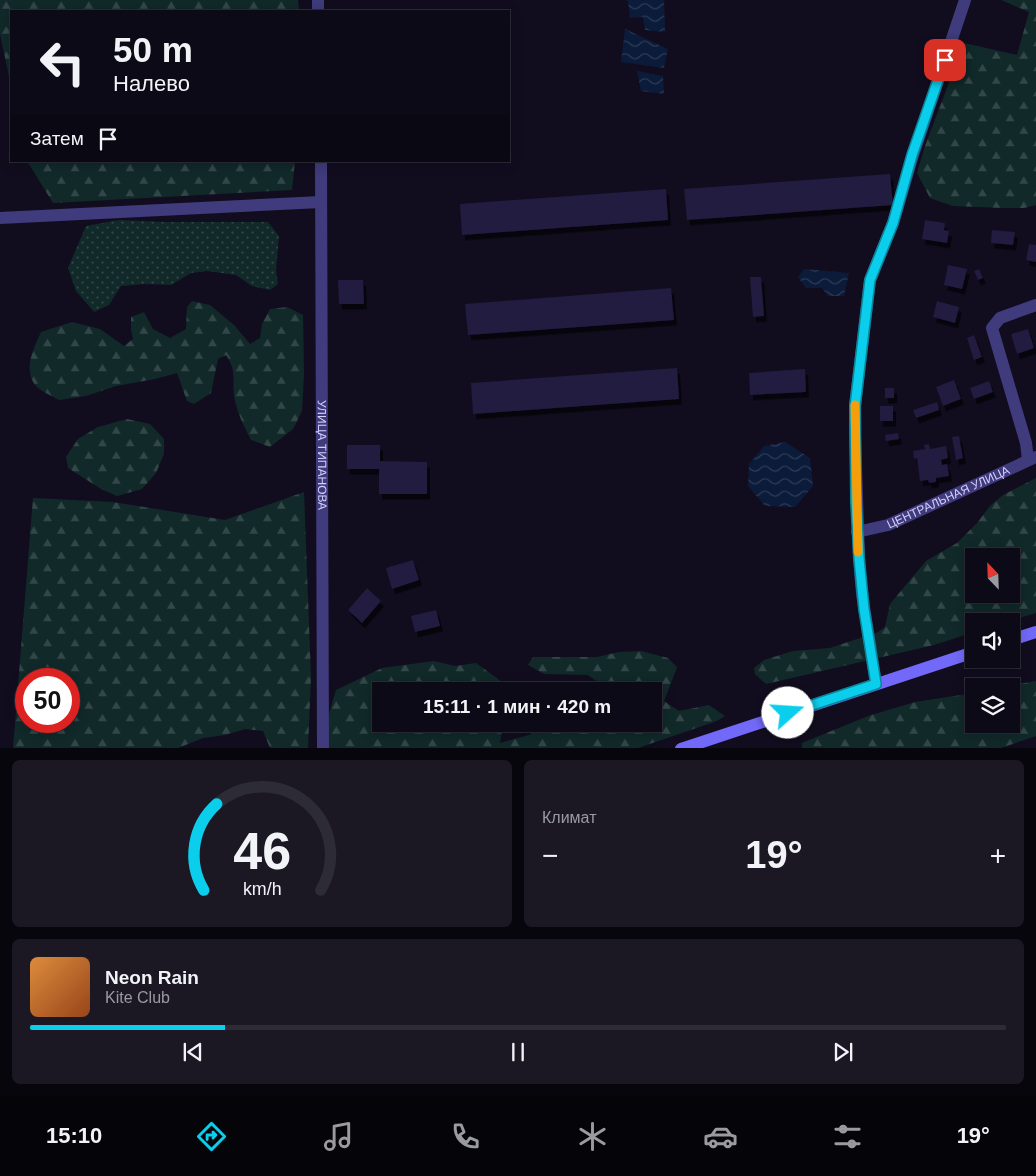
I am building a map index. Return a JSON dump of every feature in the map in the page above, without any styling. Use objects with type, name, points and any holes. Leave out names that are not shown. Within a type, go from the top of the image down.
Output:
[{"type":"main road","points":[[1020,637],[1036,632]]},
{"type":"main road","points":[[681,748],[965,655]]},
{"type":"street","points":[[876,684],[862,594],[857,532],[855,406],[870,280],[893,223],[912,155],[965,0]]},
{"type":"street","name":"УЛИЦА ТИПАНОВА","points":[[321,162],[323,748]]},
{"type":"street","points":[[0,218],[321,202]]},
{"type":"street","points":[[1032,458],[992,328],[1000,318],[1036,305]]},
{"type":"street","name":"ЦЕНТРАЛЬНАЯ УЛИЦА","points":[[857,532],[888,525],[1032,458]]},
{"type":"green space","points":[[0,0],[298,0],[299,10],[10,10],[10,81],[0,34]]},
{"type":"green space","points":[[1001,0],[1036,0],[1036,205],[1024,208],[953,206],[930,198],[917,173],[925,146],[964,43],[1017,55],[1029,12]]},
{"type":"green space","points":[[28,162],[295,162],[292,190],[53,203]]},
{"type":"green space","points":[[119,220],[268,222],[279,236],[276,270],[278,284],[270,290],[252,286],[236,275],[207,271],[191,273],[171,285],[145,284],[121,286],[109,305],[94,312],[76,291],[68,268],[86,226]]},
{"type":"green space","points":[[192,301],[210,305],[234,325],[250,344],[260,338],[262,324],[270,309],[287,307],[303,315],[304,373],[302,411],[293,429],[270,447],[251,440],[246,430],[235,402],[233,371],[226,355],[218,359],[211,393],[194,404],[187,401],[177,373],[116,386],[86,396],[59,400],[35,385],[30,372],[30,365],[35,345],[41,332],[72,322],[100,329],[124,346],[133,339],[131,317],[144,312],[153,329],[170,338],[186,329],[187,307]]},
{"type":"green space","points":[[127,419],[150,424],[164,439],[164,454],[156,473],[142,489],[117,496],[101,489],[68,468],[66,457],[78,439],[98,427]]},
{"type":"green space","points":[[1036,478],[1036,613],[1020,618],[1020,613],[965,613],[965,635],[934,645],[766,684],[755,674],[754,668],[764,660],[793,651],[830,648],[878,632],[885,627],[890,604],[926,561],[957,543],[977,523],[990,506],[1003,495]]},
{"type":"green space","points":[[304,492],[311,677],[308,748],[270,748],[263,731],[245,729],[225,735],[203,738],[178,748],[13,748],[15,723],[15,733],[80,733],[80,668],[19,668],[33,498],[113,502],[225,520]]},
{"type":"green space","points":[[641,651],[668,658],[677,667],[664,701],[679,711],[709,705],[725,716],[717,721],[638,748],[328,748],[328,717],[336,690],[382,668],[434,661],[455,666],[476,663],[500,682],[372,682],[372,732],[502,732],[500,743],[535,732],[662,732],[662,682],[598,682],[588,675],[544,674],[528,665],[533,657],[597,657],[619,652]]},
{"type":"green space","points":[[1036,681],[1036,736],[1001,748],[802,748],[802,743],[868,716],[915,702],[965,694],[965,733],[1020,733],[1020,684]]},
{"type":"water","points":[[625,0],[664,0],[665,32],[645,30],[643,17],[630,18],[628,1]]},
{"type":"water","points":[[625,29],[668,49],[664,68],[621,62]]},
{"type":"water","points":[[637,71],[663,76],[664,94],[641,91]]},
{"type":"water","points":[[804,269],[849,273],[844,296],[828,296],[822,288],[806,288],[798,277]]},
{"type":"water","points":[[785,442],[810,458],[813,486],[795,507],[765,506],[748,486],[749,464],[764,446]]},
{"type":"building","points":[[890,174],[893,205],[687,220],[684,189]]},
{"type":"building","points":[[666,189],[668,220],[462,235],[460,204]]},
{"type":"building","points":[[925,220],[945,223],[944,230],[949,231],[947,243],[922,239]]},
{"type":"building","points":[[992,230],[1015,232],[1013,245],[991,243]]},
{"type":"building","points":[[1029,244],[1036,245],[1036,262],[1026,260]]},
{"type":"building","points":[[948,265],[967,269],[962,289],[944,285]]},
{"type":"building","points":[[979,269],[983,278],[978,280],[974,271]]},
{"type":"building","points":[[750,277],[761,277],[764,316],[753,317]]},
{"type":"building","points":[[338,280],[363,280],[364,304],[339,304]]},
{"type":"building","points":[[671,288],[674,320],[468,335],[465,304]]},
{"type":"building","points":[[937,301],[959,307],[955,323],[933,317]]},
{"type":"building","points":[[1028,329],[1034,348],[1017,354],[1011,334]]},
{"type":"building","points":[[974,335],[982,357],[974,360],[967,338]]},
{"type":"building","points":[[677,368],[679,399],[473,414],[471,383]]},
{"type":"building","points":[[805,369],[806,392],[750,395],[749,373]]},
{"type":"building","points":[[954,380],[961,399],[943,406],[936,387]]},
{"type":"building","points":[[989,381],[993,392],[974,399],[970,388]]},
{"type":"building","points":[[885,388],[894,388],[894,398],[885,398]]},
{"type":"building","points":[[937,402],[939,410],[916,418],[913,410]]},
{"type":"building","points":[[880,406],[893,406],[893,421],[880,421]]},
{"type":"building","points":[[898,433],[899,439],[886,441],[885,435]]},
{"type":"building","points":[[959,436],[963,458],[956,460],[952,437]]},
{"type":"building","points":[[929,444],[930,449],[946,446],[948,458],[941,460],[942,465],[947,464],[949,476],[936,478],[936,482],[929,483],[928,480],[920,481],[917,458],[914,459],[913,451],[925,449],[924,445]]},
{"type":"building","points":[[347,445],[380,445],[380,461],[427,462],[427,494],[379,494],[379,469],[347,469]]},
{"type":"building","points":[[413,560],[419,580],[392,589],[386,568]]},
{"type":"building","points":[[367,588],[381,601],[362,623],[348,610]]},
{"type":"building","points":[[436,610],[440,626],[415,632],[411,616]]},
{"type":"slow traffic","points":[[855,405],[858,552]]},
{"type":"route","points":[[788,713],[876,684],[862,594],[857,532],[855,406],[870,280],[893,223],[912,155],[945,60]]}]
